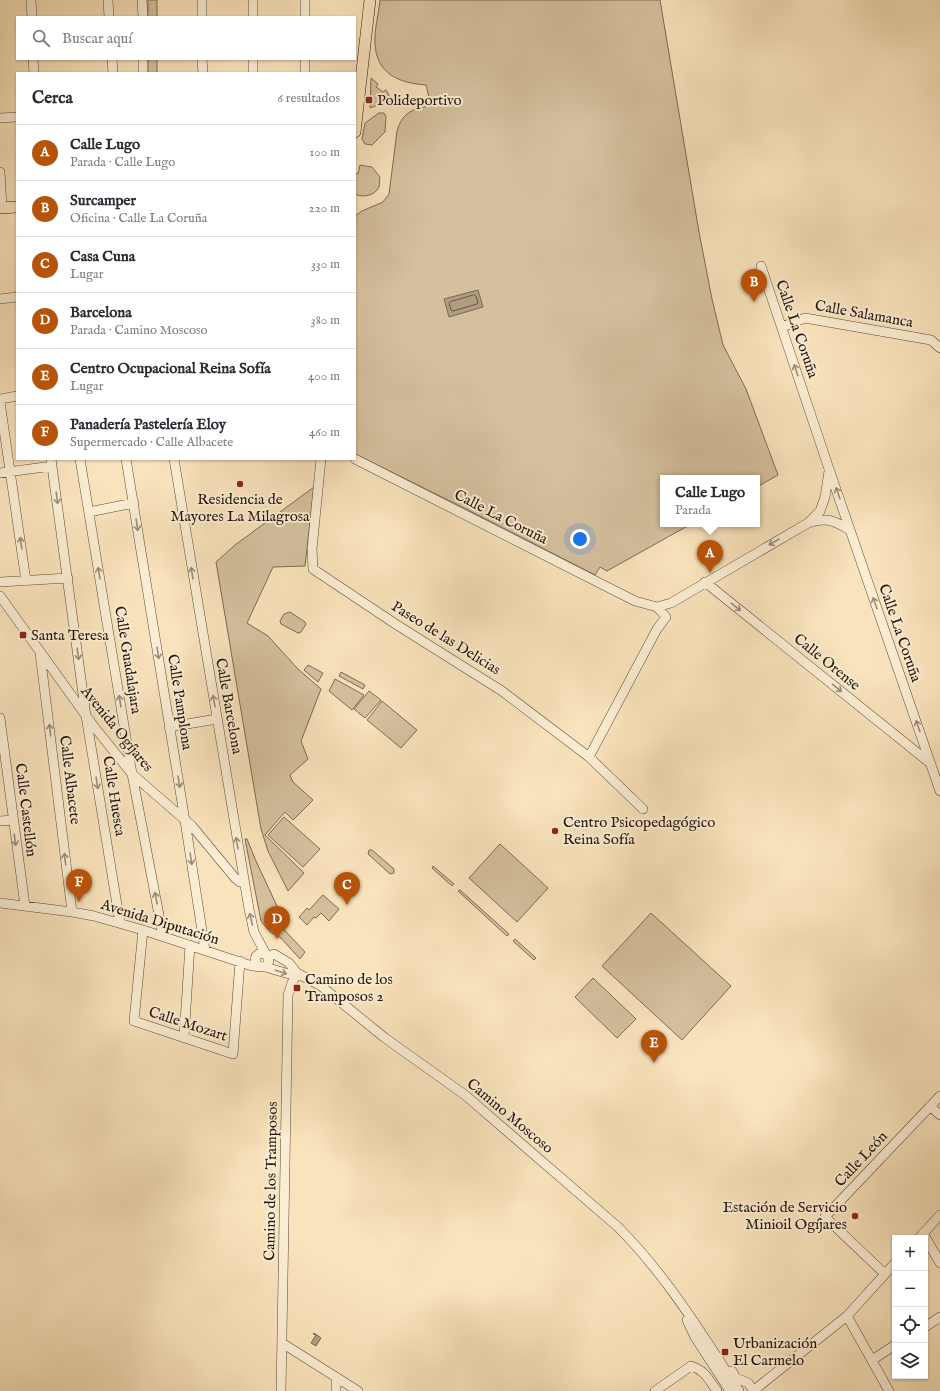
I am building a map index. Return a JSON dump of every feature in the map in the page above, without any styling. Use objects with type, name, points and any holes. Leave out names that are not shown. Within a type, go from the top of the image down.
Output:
[{"type":"main road","points":[[356,119],[370,0]]},
{"type":"main road","points":[[1,208],[16,207]]},
{"type":"street","points":[[31,0],[32,16]]},
{"type":"street","points":[[108,0],[109,16]]},
{"type":"street","points":[[142,0],[143,16]]},
{"type":"street","points":[[202,0],[202,16]]},
{"type":"street","points":[[253,0],[253,16]]},
{"type":"street","points":[[305,0],[305,16]]},
{"type":"street","points":[[33,60],[34,72]]},
{"type":"street","points":[[112,60],[113,72]]},
{"type":"street","points":[[143,60],[143,72]]},
{"type":"street","points":[[202,60],[202,72]]},
{"type":"street","points":[[253,60],[253,72]]},
{"type":"street","points":[[305,60],[305,72]]},
{"type":"street","points":[[0,118],[16,118]]},
{"type":"street","points":[[0,172],[1,208]]},
{"type":"street","name":"Calle La Coruña","points":[[761,266],[940,791]]},
{"type":"street","points":[[0,299],[16,297]]},
{"type":"street","name":"Calle Salamanca","points":[[782,327],[805,318],[931,340],[940,348]]},
{"type":"street","points":[[0,399],[16,396]]},
{"type":"street","points":[[0,402],[26,581]]},
{"type":"street","name":"Calle Guadalajara","points":[[80,460],[132,774],[163,936]]},
{"type":"street","name":"Calle Pamplona","points":[[126,460],[169,727],[186,821],[205,950]]},
{"type":"street","name":"Calle Barcelona","points":[[174,460],[244,881],[254,932],[267,955]]},
{"type":"street","name":"Paseo de las Delicias","points":[[321,460],[312,549],[313,569],[397,625],[502,691],[589,757],[643,809]]},
{"type":"street","name":"Calle La Coruña","points":[[356,460],[635,601],[657,607]]},
{"type":"street","points":[[0,473],[52,462]]},
{"type":"street","name":"Calle Huesca","points":[[52,462],[86,716],[120,923]]},
{"type":"street","name":"Calle La Coruña","points":[[808,523],[820,511],[826,497],[829,468]]},
{"type":"street","points":[[89,512],[134,503]]},
{"type":"street","points":[[589,757],[657,629],[666,617],[657,607],[671,604],[705,582],[808,523],[822,519],[836,522],[850,530]]},
{"type":"street","points":[[0,582],[68,578]]},
{"type":"street","name":"Calle Orense","points":[[705,582],[930,763]]},
{"type":"street","name":"Avenida Ogíjares","points":[[0,596],[86,716],[132,774],[192,826],[235,878],[240,882],[244,881]]},
{"type":"street","name":"Calle Albacete","points":[[40,651],[72,912]]},
{"type":"street","name":"Calle Castellón","points":[[0,718],[24,906]]},
{"type":"street","points":[[169,727],[217,719]]},
{"type":"street","points":[[0,821],[12,820]]},
{"type":"street","name":"Avenida Diputación","points":[[0,903],[72,912],[120,923],[252,966],[259,964]]},
{"type":"street","name":"Calle Mozart","points":[[143,930],[134,1021],[233,1054],[240,961]]},
{"type":"street","points":[[184,1038],[190,945]]},
{"type":"street","points":[[260,953],[267,955],[269,962],[259,964],[260,953]]},
{"type":"street","name":"Camino Moscoso","points":[[267,955],[274,954],[289,963],[297,973],[322,986],[385,1038],[465,1095],[599,1210],[638,1247],[665,1280],[739,1391]]},
{"type":"street","name":"Camino Moscoso","points":[[259,964],[289,974],[297,973]]},
{"type":"street","name":"Camino de los Tramposos","points":[[281,1391],[288,995],[297,973]]},
{"type":"street","name":"Calle León","points":[[885,1274],[825,1217],[940,1096]]},
{"type":"street","points":[[930,1106],[940,1115]]},
{"type":"street","points":[[922,1235],[940,1215]]},
{"type":"street","points":[[928,1246],[940,1263]]},
{"type":"street","points":[[717,1357],[726,1362],[736,1378],[748,1383],[754,1391],[847,1316],[892,1267]]},
{"type":"street","name":"Camino Moscoso","points":[[681,1305],[695,1337],[730,1391]]},
{"type":"street","points":[[847,1316],[889,1391]]},
{"type":"street","points":[[928,1325],[940,1318]]},
{"type":"street","points":[[282,1343],[358,1391]]},
{"type":"street","points":[[872,1360],[892,1347]]},
{"type":"street","points":[[655,1391],[691,1366],[699,1368],[717,1391]]},
{"type":"street","points":[[715,1367],[721,1369],[734,1391]]},
{"type":"street","points":[[336,1377],[336,1391]]},
{"type":"shaded area","points":[[148,0],[157,0],[157,16],[148,16]]},
{"type":"shaded area","points":[[380,0],[660,0],[699,232],[712,299],[723,345],[746,389],[778,475],[760,485],[760,475],[660,475],[660,527],[686,527],[607,571],[600,567],[595,575],[356,454],[356,215],[383,202],[389,194],[397,131],[402,120],[409,112],[419,108],[431,106],[426,85],[398,79],[384,69],[376,54],[376,27]]},
{"type":"shaded area","points":[[148,60],[157,60],[157,72],[148,72]]},
{"type":"shaded area","points":[[371,78],[378,84],[376,87],[383,92],[386,90],[389,95],[386,102],[370,108]]},
{"type":"shaded area","points":[[379,113],[384,113],[386,116],[385,132],[372,145],[365,144],[362,139],[365,123]]},
{"type":"shaded area","points":[[360,165],[372,167],[380,177],[377,190],[368,195],[361,196],[356,194],[356,173],[358,174]]},
{"type":"shaded area","points":[[314,487],[305,566],[273,567],[247,623],[268,636],[298,669],[321,689],[301,741],[308,759],[290,775],[293,782],[313,800],[293,820],[285,812],[265,835],[304,873],[288,891],[268,851],[261,829],[216,562],[235,545]]},
{"type":"shaded area","points":[[290,612],[305,622],[306,624],[301,632],[298,633],[281,624],[280,621],[284,614]]},
{"type":"shaded area","points":[[308,665],[323,673],[318,682],[304,670]]},
{"type":"shaded area","points":[[341,672],[365,685],[363,689],[339,676]]},
{"type":"shaded area","points":[[335,679],[364,695],[352,710],[329,691]]},
{"type":"shaded area","points":[[369,691],[381,700],[365,718],[354,709]]},
{"type":"shaded area","points":[[382,701],[417,730],[401,748],[367,720]]},
{"type":"shaded area","points":[[284,817],[320,849],[303,867],[268,835]]},
{"type":"shaded area","points":[[245,839],[247,839],[277,906],[275,912],[276,921],[305,952],[300,959],[281,938],[270,932],[261,921]]},
{"type":"shaded area","points":[[500,844],[548,888],[517,922],[469,878]]},
{"type":"shaded area","points":[[369,850],[372,850],[394,869],[394,873],[390,874],[368,854]]},
{"type":"shaded area","points":[[433,866],[454,884],[452,886],[432,868]]},
{"type":"shaded area","points":[[460,890],[509,934],[507,936],[458,891]]},
{"type":"shaded area","points":[[323,895],[339,909],[329,921],[321,913],[316,918],[314,917],[307,925],[299,917],[307,908],[309,910]]},
{"type":"shaded area","points":[[651,913],[731,986],[682,1040],[602,966]]},
{"type":"shaded area","points":[[515,939],[536,958],[534,960],[513,941]]},
{"type":"shaded area","points":[[593,978],[636,1019],[617,1038],[575,997]]},
{"type":"water","points":[[478,290],[483,307],[449,317],[444,299]]},
{"type":"water","points":[[314,1333],[321,1338],[316,1346],[311,1343],[316,1335],[313,1334]]},
{"type":"place","name":"Polideportivo","points":[[369,100]]},
{"type":"place","name":"Surcamper","points":[[754,302]]},
{"type":"place","name":"Residencia de Mayores La Milagrosa","points":[[240,484]]},
{"type":"place","name":"Calle Lugo","points":[[710,573]]},
{"type":"place","name":"Santa Teresa","points":[[23,635]]},
{"type":"place","name":"Centro Psicopedagógico Reina Sofía","points":[[555,831]]},
{"type":"place","name":"Panadería Pastelería Eloy","points":[[79,902]]},
{"type":"place","name":"Casa Cuna","points":[[347,905]]},
{"type":"place","name":"Barcelona","points":[[277,939]]},
{"type":"place","name":"Camino de los Tramposos 2","points":[[297,988]]},
{"type":"place","name":"Centro Ocupacional Reina Sofía","points":[[654,1063]]},
{"type":"place","name":"Estación de Servicio Minioil Ogíjares","points":[[855,1216]]},
{"type":"place","name":"Urbanización El Carmelo","points":[[725,1352]]}]
